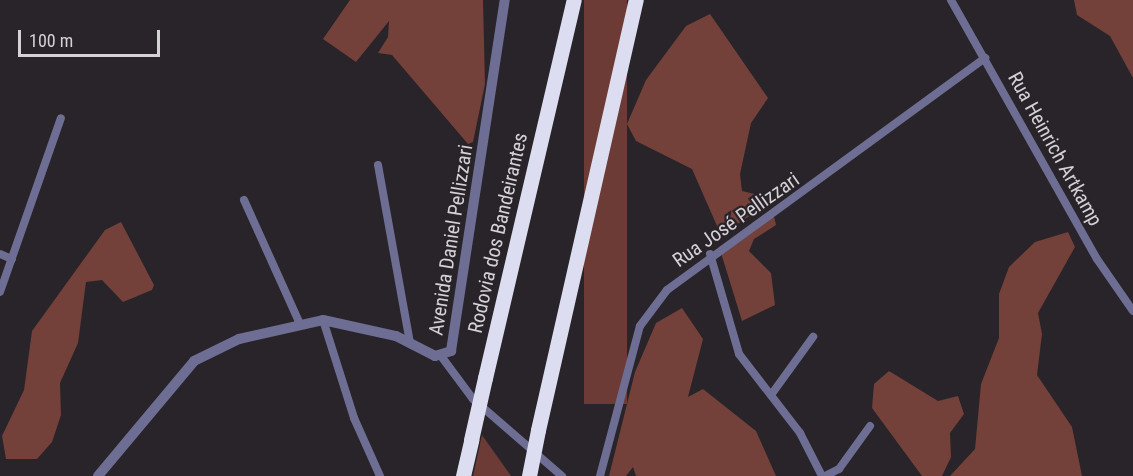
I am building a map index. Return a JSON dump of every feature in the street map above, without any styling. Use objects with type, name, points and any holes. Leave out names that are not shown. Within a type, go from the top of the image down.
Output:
[{"type":"highway","name":"Rodovia dos Bandeirantes","points":[[463,476],[574,0]]},
{"type":"highway","points":[[529,476],[636,0]]},
{"type":"street","name":"Avenida Daniel Pellizzari","points":[[98,476],[194,361],[239,339],[299,321],[323,320],[410,343],[441,356],[454,344],[505,0]]},
{"type":"street","name":"Rua Heinrich Artkamp","points":[[951,0],[1097,259],[1133,311]]},
{"type":"street","name":"Rua José Pellizzari","points":[[600,476],[640,326],[667,290],[710,254],[824,179],[985,58]]},
{"type":"street","points":[[0,292],[61,118]]},
{"type":"street","points":[[378,165],[410,343]]},
{"type":"street","points":[[244,200],[299,321]]},
{"type":"street","points":[[0,254],[12,259]]},
{"type":"street","points":[[710,254],[739,354],[771,395],[823,476],[839,470],[870,426]]},
{"type":"street","points":[[323,320],[354,418],[380,476]]},
{"type":"street","points":[[771,395],[813,337]]},
{"type":"street","points":[[441,356],[473,399],[562,476]]},
{"type":"shaded area","points":[[350,0],[483,0],[485,84],[473,142],[468,144],[392,55],[378,53],[388,37],[389,21],[356,62],[323,39]]},
{"type":"shaded area","points":[[584,0],[627,0],[627,404],[584,404]]},
{"type":"shaded area","points":[[1074,0],[1133,0],[1133,78],[1110,36],[1077,15]]},
{"type":"shaded area","points":[[710,14],[768,98],[751,123],[740,174],[742,191],[775,199],[721,235],[692,169],[636,141],[627,124],[646,80],[686,26]]},
{"type":"shaded area","points":[[774,216],[776,225],[754,239],[749,251],[771,273],[775,305],[742,321],[721,253]]},
{"type":"shaded area","points":[[121,222],[154,285],[152,290],[123,302],[102,280],[86,282],[78,343],[60,383],[61,415],[52,442],[37,459],[6,459],[2,436],[24,390],[32,331],[105,230]]},
{"type":"shaded area","points":[[1068,232],[1075,247],[1038,313],[1042,334],[1037,375],[1072,427],[1082,476],[950,476],[975,449],[981,384],[999,338],[999,294],[1009,267],[1035,242]]},
{"type":"shaded area","points":[[682,308],[703,339],[688,397],[703,389],[756,431],[776,476],[636,476],[633,467],[626,476],[609,476],[635,372],[656,323]]},
{"type":"shaded area","points":[[889,371],[938,401],[958,396],[964,414],[950,433],[951,457],[942,476],[922,476],[872,408],[874,384]]},
{"type":"shaded area","points":[[482,435],[511,476],[473,476]]}]
